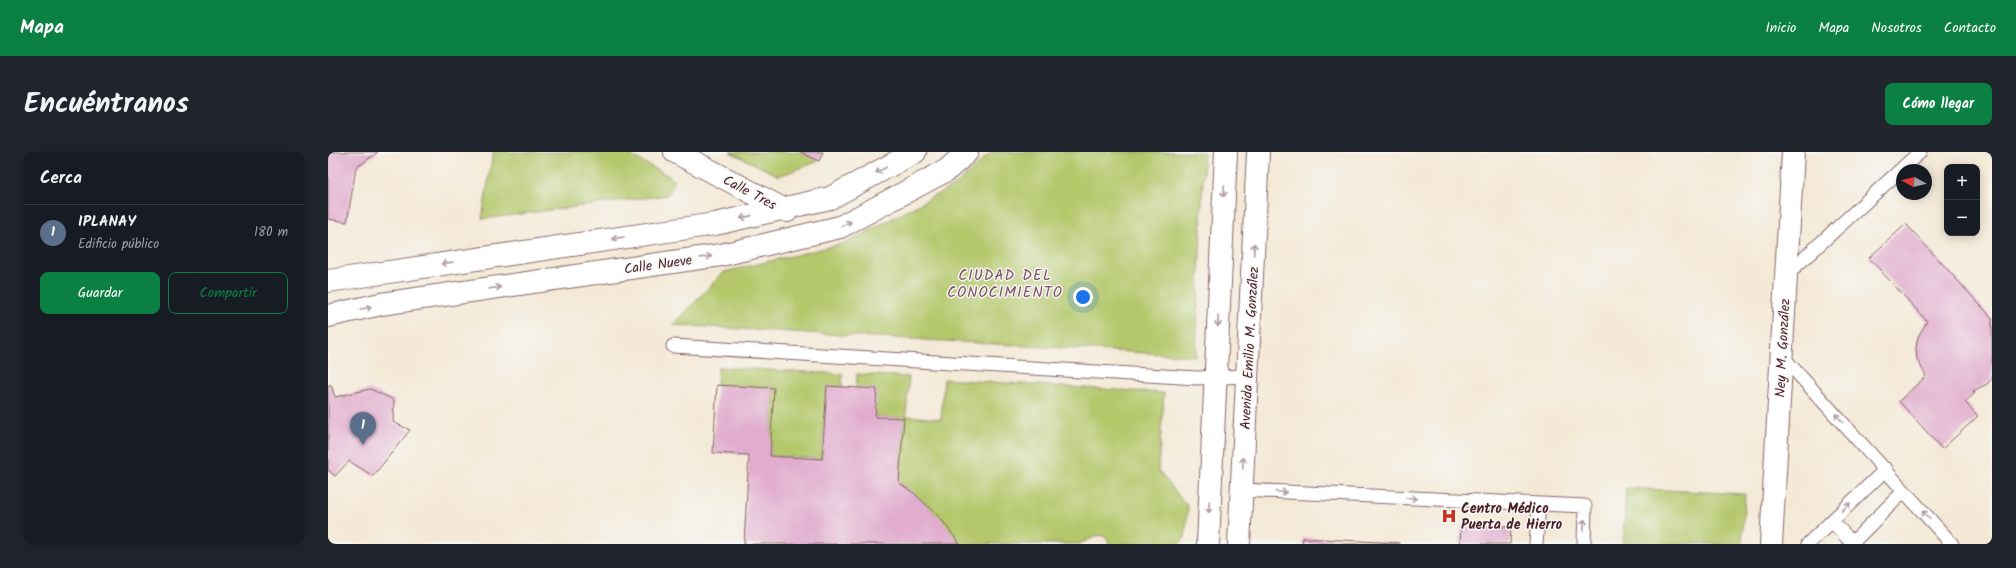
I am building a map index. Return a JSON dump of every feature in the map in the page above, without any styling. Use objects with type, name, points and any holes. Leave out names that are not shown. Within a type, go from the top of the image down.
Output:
[{"type":"street","name":"Calle Tres","points":[[675,152],[824,231]]},
{"type":"street","points":[[328,281],[715,224],[830,198],[915,152]]},
{"type":"street","name":"Calle Nueve","points":[[328,316],[381,304],[721,255],[840,227],[947,170],[967,152]]},
{"type":"street","points":[[1208,544],[1226,152]]},
{"type":"street","name":"Avenida Emilio M. González","points":[[1239,544],[1258,152]]},
{"type":"street","name":"Ney M. González","points":[[1771,544],[1793,152]]},
{"type":"lane","points":[[1786,275],[1920,152]]},
{"type":"lane","points":[[673,346],[1189,377],[1248,376]]},
{"type":"lane","points":[[1782,356],[1952,544]]},
{"type":"lane","points":[[1808,544],[1886,470]]},
{"type":"lane","points":[[1242,490],[1585,506],[1584,544]]},
{"type":"lane","points":[[1832,521],[1852,544],[1904,490]]},
{"type":"lane","points":[[1536,544],[1538,504]]},
{"type":"green space","points":[[493,152],[624,152],[669,176],[673,180],[672,187],[667,195],[482,219]]},
{"type":"green space","points":[[730,152],[800,152],[819,161],[779,176]]},
{"type":"green space","points":[[991,152],[1204,152],[1196,356],[673,325],[724,272],[846,243],[957,184]]},
{"type":"green space","points":[[718,367],[843,374],[842,387],[827,386],[822,459],[770,456],[774,388],[717,385]]},
{"type":"green space","points":[[857,374],[909,377],[906,416],[941,419],[944,379],[1164,393],[1158,470],[1188,507],[1185,538],[1179,544],[1109,544],[1106,537],[1099,535],[1079,544],[960,544],[917,496],[899,483],[904,418],[875,417],[856,388]]},
{"type":"green space","points":[[1626,488],[1745,494],[1742,544],[1623,544]]},
{"type":"building","points":[[328,152],[378,152],[356,168],[347,222],[328,219]]},
{"type":"building","points":[[800,152],[823,152],[819,161]]},
{"type":"building","points":[[1906,224],[1992,318],[1992,379],[1987,384],[1973,391],[1975,393],[1965,402],[1978,416],[1942,449],[1899,401],[1926,376],[1917,359],[1916,348],[1918,337],[1927,321],[1869,258]]},
{"type":"building","points":[[328,385],[331,385],[335,397],[370,389],[394,400],[393,422],[410,430],[373,476],[349,461],[335,476],[328,470]]},
{"type":"building","points":[[717,385],[774,388],[770,456],[822,459],[827,386],[877,389],[875,417],[904,418],[899,483],[914,493],[941,519],[960,544],[744,544],[749,455],[713,453]]},
{"type":"building","points":[[1461,525],[1511,527],[1510,544],[1460,544]]},
{"type":"building","points":[[1303,538],[1399,543],[1399,544],[1302,544]]},
{"type":"place","name":"IPLANAY","points":[[363,445]]},
{"type":"place","name":"Centro Médico Puerta de Hierro","points":[[1449,516]]},
{"type":"district","name":"CIUDAD DEL CONOCIMIENTO","points":[[1005,284]]}]
